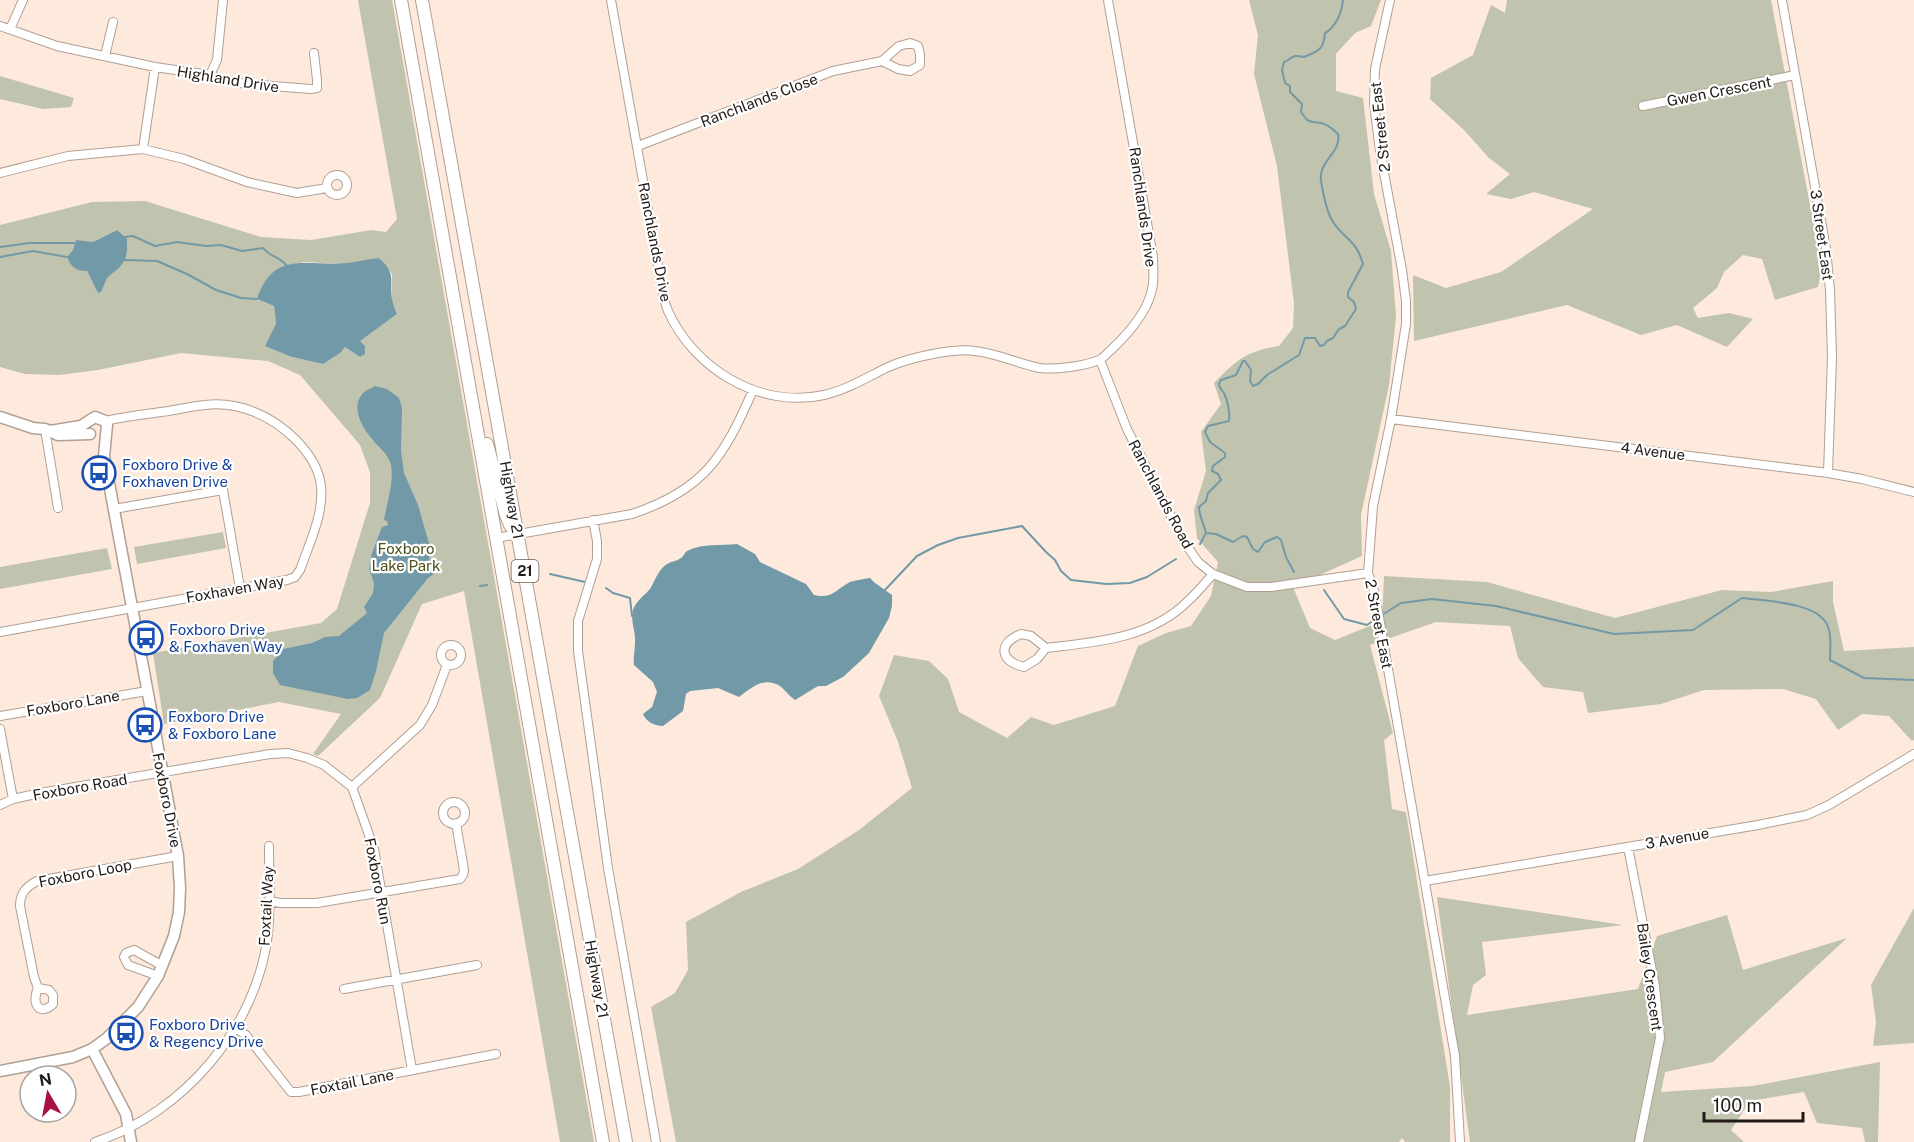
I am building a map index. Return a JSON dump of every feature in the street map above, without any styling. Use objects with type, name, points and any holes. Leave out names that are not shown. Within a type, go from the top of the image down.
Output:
[{"type":"main road","name":"Highway 21","points":[[401,0],[603,1142]]},
{"type":"main road","name":"Highway 21","points":[[422,0],[626,1142]]},
{"type":"main road","points":[[472,400],[483,430],[506,515],[510,525],[519,534]]},
{"type":"street","points":[[10,29],[24,0]]},
{"type":"street","points":[[210,75],[217,60],[223,0]]},
{"type":"street","name":"Ranchlands Drive","points":[[611,0],[663,295],[669,312],[696,354],[723,375],[753,390],[790,397],[825,394],[920,356],[951,351],[974,350],[1041,368],[1059,368],[1100,360],[1125,337],[1141,316],[1153,286],[1153,257],[1108,0]]},
{"type":"street","name":"2 Street East","points":[[1390,0],[1374,69],[1374,103],[1380,151],[1402,270],[1406,301],[1405,339],[1373,506],[1368,573],[1375,594],[1455,1056],[1460,1142]]},
{"type":"street","name":"3 Street East","points":[[1782,0],[1826,249],[1830,290],[1832,357],[1828,473]]},
{"type":"street","points":[[105,56],[113,22]]},
{"type":"street","name":"Highland Drive","points":[[0,26],[57,46],[246,84],[317,88],[314,53]]},
{"type":"street","name":"Ranchlands Close","points":[[638,146],[833,71],[882,61],[899,46],[910,43],[918,46],[921,54],[920,65],[910,71],[898,69],[882,61]]},
{"type":"street","points":[[143,149],[155,67]]},
{"type":"street","name":"Gwen Crescent","points":[[1643,106],[1795,75]]},
{"type":"street","points":[[0,173],[68,156],[143,149],[184,159],[247,182],[297,193],[327,188]]},
{"type":"street","name":"Ranchlands Road","points":[[1100,360],[1127,429],[1183,540],[1198,562],[1213,574],[1246,587],[1271,588],[1368,573]]},
{"type":"street","points":[[496,538],[632,514],[674,497],[694,483],[715,463],[733,436],[753,390]]},
{"type":"street","name":"Foxhaven Way","points":[[0,633],[287,580],[295,578],[300,570],[321,507],[321,486],[316,465],[305,449],[289,433],[264,415],[245,408],[206,405],[125,417],[98,430]]},
{"type":"street","points":[[0,417],[33,428],[48,430],[58,435],[68,436],[98,430]]},
{"type":"street","name":"4 Avenue","points":[[1391,419],[1828,473],[1914,492]]},
{"type":"street","points":[[48,430],[58,508]]},
{"type":"street","name":"Foxboro Drive","points":[[0,1071],[73,1057],[106,1039],[138,1007],[160,971],[174,936],[179,912],[178,856],[98,430]]},
{"type":"street","points":[[114,509],[223,490],[240,588]]},
{"type":"street","points":[[593,520],[597,541],[597,559],[578,621],[578,651],[608,868],[656,1142]]},
{"type":"street","points":[[1046,648],[1031,636],[1021,634],[1009,639],[1004,647],[1004,654],[1012,664],[1024,667],[1037,659],[1046,648],[1109,640],[1140,632],[1163,620],[1187,603],[1213,574]]},
{"type":"street","points":[[162,772],[288,753],[324,765],[352,787],[420,725],[432,705],[447,664]]},
{"type":"street","name":"Foxboro Lane","points":[[0,716],[147,690]]},
{"type":"street","points":[[0,729],[13,800]]},
{"type":"street","name":"3 Avenue","points":[[1425,880],[1807,815],[1829,805],[1914,754]]},
{"type":"street","name":"Foxboro Road","points":[[0,805],[13,800],[162,772]]},
{"type":"street","name":"Foxboro Run","points":[[352,787],[374,849],[412,1070]]},
{"type":"street","points":[[270,901],[317,903],[460,879],[464,870],[456,823]]},
{"type":"street","name":"Foxtail Way","points":[[95,1142],[110,1137],[160,1108],[195,1080],[209,1065],[235,1028],[253,992],[264,954],[270,901],[269,846]]},
{"type":"street","name":"Bailey Crescent","points":[[1628,847],[1655,986],[1660,1038],[1639,1142]]},
{"type":"street","name":"Foxboro Loop","points":[[38,988],[20,906],[20,899],[26,887],[37,880],[178,856]]},
{"type":"street","points":[[344,989],[477,965]]},
{"type":"street","name":"Foxtail Lane","points":[[235,1028],[246,1035],[291,1092],[496,1054]]},
{"type":"street","points":[[90,1046],[122,1105],[131,1142]]},
{"type":"green space","name":"Foxboro Lake Park","points":[[358,0],[392,0],[594,1142],[560,1142],[464,591],[422,604],[380,698],[318,756],[313,754],[341,714],[279,702],[164,724],[153,653],[321,623],[337,609],[370,503],[370,472],[360,445],[300,375],[268,361],[181,353],[98,370],[59,375],[25,374],[0,367],[0,225],[92,202],[145,201],[261,237],[311,240],[371,230],[386,232],[397,219]],"holes":[[[117,230],[121,235],[119,268],[107,278],[91,279],[87,271],[67,257],[85,241],[93,242]],[[379,258],[392,274],[392,301],[397,314],[359,341],[360,357],[345,347],[323,364],[292,357],[276,324],[274,306],[257,299],[303,262],[346,264]]]},
{"type":"green space","points":[[1249,0],[1381,0],[1371,26],[1355,33],[1336,54],[1336,91],[1363,98],[1374,194],[1391,251],[1396,316],[1389,385],[1361,515],[1362,556],[1293,587],[1310,628],[1335,640],[1382,621],[1384,576],[1487,582],[1615,618],[1722,590],[1771,592],[1833,581],[1833,602],[1844,651],[1914,647],[1914,740],[1912,741],[1889,716],[1862,714],[1838,730],[1816,699],[1783,689],[1704,690],[1661,704],[1588,713],[1583,692],[1543,687],[1518,658],[1510,626],[1436,622],[1370,645],[1393,733],[1384,740],[1392,809],[1406,812],[1450,1087],[1450,1142],[1405,1142],[1402,1138],[1399,1142],[676,1142],[651,1007],[675,993],[688,970],[686,922],[741,892],[798,869],[859,830],[912,788],[898,742],[879,696],[894,655],[929,661],[948,679],[959,712],[1007,738],[1031,717],[1054,725],[1115,706],[1138,646],[1166,633],[1191,626],[1211,596],[1218,562],[1197,538],[1194,510],[1206,471],[1201,432],[1221,404],[1214,383],[1250,354],[1279,346],[1293,328],[1294,303],[1277,166],[1254,74],[1258,35]]},
{"type":"green space","points":[[1507,0],[1771,0],[1822,268],[1818,287],[1775,300],[1762,259],[1743,255],[1724,272],[1717,288],[1693,308],[1698,318],[1729,313],[1753,319],[1727,347],[1677,325],[1641,335],[1567,305],[1414,341],[1413,275],[1446,288],[1501,272],[1593,209],[1534,192],[1511,199],[1486,194],[1510,174],[1489,158],[1464,130],[1430,99],[1431,78],[1473,55],[1491,5],[1505,13]]},
{"type":"green space","points":[[0,76],[74,98],[71,107],[43,109],[0,99]]},
{"type":"green space","points":[[223,532],[226,548],[137,564],[134,547]]},
{"type":"green space","points":[[107,548],[112,569],[0,589],[0,567]]},
{"type":"green space","points":[[1437,897],[1623,925],[1482,942],[1486,975],[1473,985],[1467,1015],[1638,989],[1657,936],[1727,915],[1743,970],[1847,938],[1713,1062],[1665,1072],[1661,1092],[1753,1086],[1880,1062],[1878,1142],[1865,1142],[1862,1128],[1817,1123],[1804,1092],[1750,1101],[1731,1130],[1744,1142],[1470,1142]]},
{"type":"green space","points":[[1914,908],[1914,1043],[1873,1046],[1876,1022],[1871,985]]},
{"type":"water","points":[[117,230],[127,239],[125,260],[107,278],[101,292],[98,293],[87,271],[74,268],[67,257],[73,250],[76,240],[93,242]]},
{"type":"water","points":[[379,258],[390,273],[392,299],[397,314],[360,341],[365,346],[365,354],[360,357],[345,347],[323,364],[292,357],[265,346],[276,324],[274,306],[257,299],[264,283],[272,273],[293,264],[333,264]]},
{"type":"water","points":[[375,386],[387,389],[399,398],[402,408],[401,451],[404,473],[418,505],[430,547],[429,564],[434,574],[428,578],[384,633],[370,690],[357,698],[348,699],[280,685],[273,673],[273,661],[283,649],[312,643],[325,637],[339,636],[367,613],[364,607],[373,593],[374,583],[369,569],[372,553],[382,527],[388,525],[384,520],[392,479],[390,461],[365,429],[357,411],[359,399],[363,393]]},
{"type":"water","points":[[737,544],[755,554],[760,562],[806,584],[814,595],[830,595],[850,582],[870,578],[892,595],[889,618],[869,653],[843,677],[826,686],[818,686],[795,700],[780,686],[769,682],[758,684],[739,697],[718,688],[690,691],[686,694],[683,711],[663,726],[651,723],[643,714],[652,707],[657,692],[653,682],[634,665],[635,638],[632,619],[634,607],[650,589],[663,568],[681,558],[687,551],[705,546]]},
{"type":"waterway","points":[[1206,533],[1199,507],[1206,501],[1208,493],[1221,480],[1218,474],[1212,471],[1213,466],[1225,457],[1225,453],[1210,442],[1205,432],[1208,426],[1229,421],[1227,400],[1219,385],[1221,380],[1236,375],[1245,361],[1251,370],[1250,381],[1253,386],[1258,384],[1267,375],[1299,355],[1305,338],[1315,338],[1320,346],[1324,345],[1339,329],[1345,326],[1356,309],[1354,302],[1348,297],[1348,292],[1363,264],[1354,244],[1337,228],[1331,218],[1321,181],[1323,168],[1337,146],[1338,134],[1326,125],[1309,121],[1306,118],[1301,112],[1302,104],[1290,92],[1290,86],[1285,83],[1282,70],[1284,62],[1293,57],[1304,57],[1320,49],[1325,33],[1338,19],[1343,0]]},
{"type":"waterway","points":[[125,237],[133,236],[155,246],[177,242],[206,246],[221,245],[242,251],[263,248],[287,266]]},
{"type":"waterway","points":[[0,247],[30,243],[75,243]]},
{"type":"waterway","points":[[0,257],[33,251],[67,257]]},
{"type":"waterway","points":[[125,260],[157,261],[216,290],[241,298],[257,299]]},
{"type":"waterway","points":[[884,591],[917,556],[938,545],[958,538],[1022,526],[1071,580],[1106,584],[1130,583],[1147,577],[1176,559]]},
{"type":"waterway","points":[[1206,533],[1216,534],[1233,542],[1243,536],[1247,537],[1253,549],[1258,552],[1265,542],[1277,537],[1281,540],[1294,572]]},
{"type":"waterway","points":[[1200,544],[1206,533]]},
{"type":"waterway","points":[[550,574],[585,582]]},
{"type":"waterway","points":[[480,586],[487,585]]},
{"type":"waterway","points":[[606,588],[613,593],[630,598],[632,616]]},
{"type":"waterway","points":[[1324,590],[1344,619],[1367,625],[1377,618]]},
{"type":"waterway","points":[[1382,615],[1401,603],[1432,599],[1496,606],[1614,634],[1693,630],[1742,598],[1764,600],[1791,604],[1814,612],[1823,619],[1830,634],[1830,660],[1864,678],[1914,680]]},
{"type":"place","name":"Foxboro Drive & Foxhaven Drive","points":[[99,473]]},
{"type":"place","name":"Foxboro Drive & Foxhaven Way","points":[[146,638]]},
{"type":"place","name":"Foxboro Drive & Foxboro Lane","points":[[145,725]]},
{"type":"place","name":"Foxboro Drive & Regency Drive","points":[[126,1033]]}]
